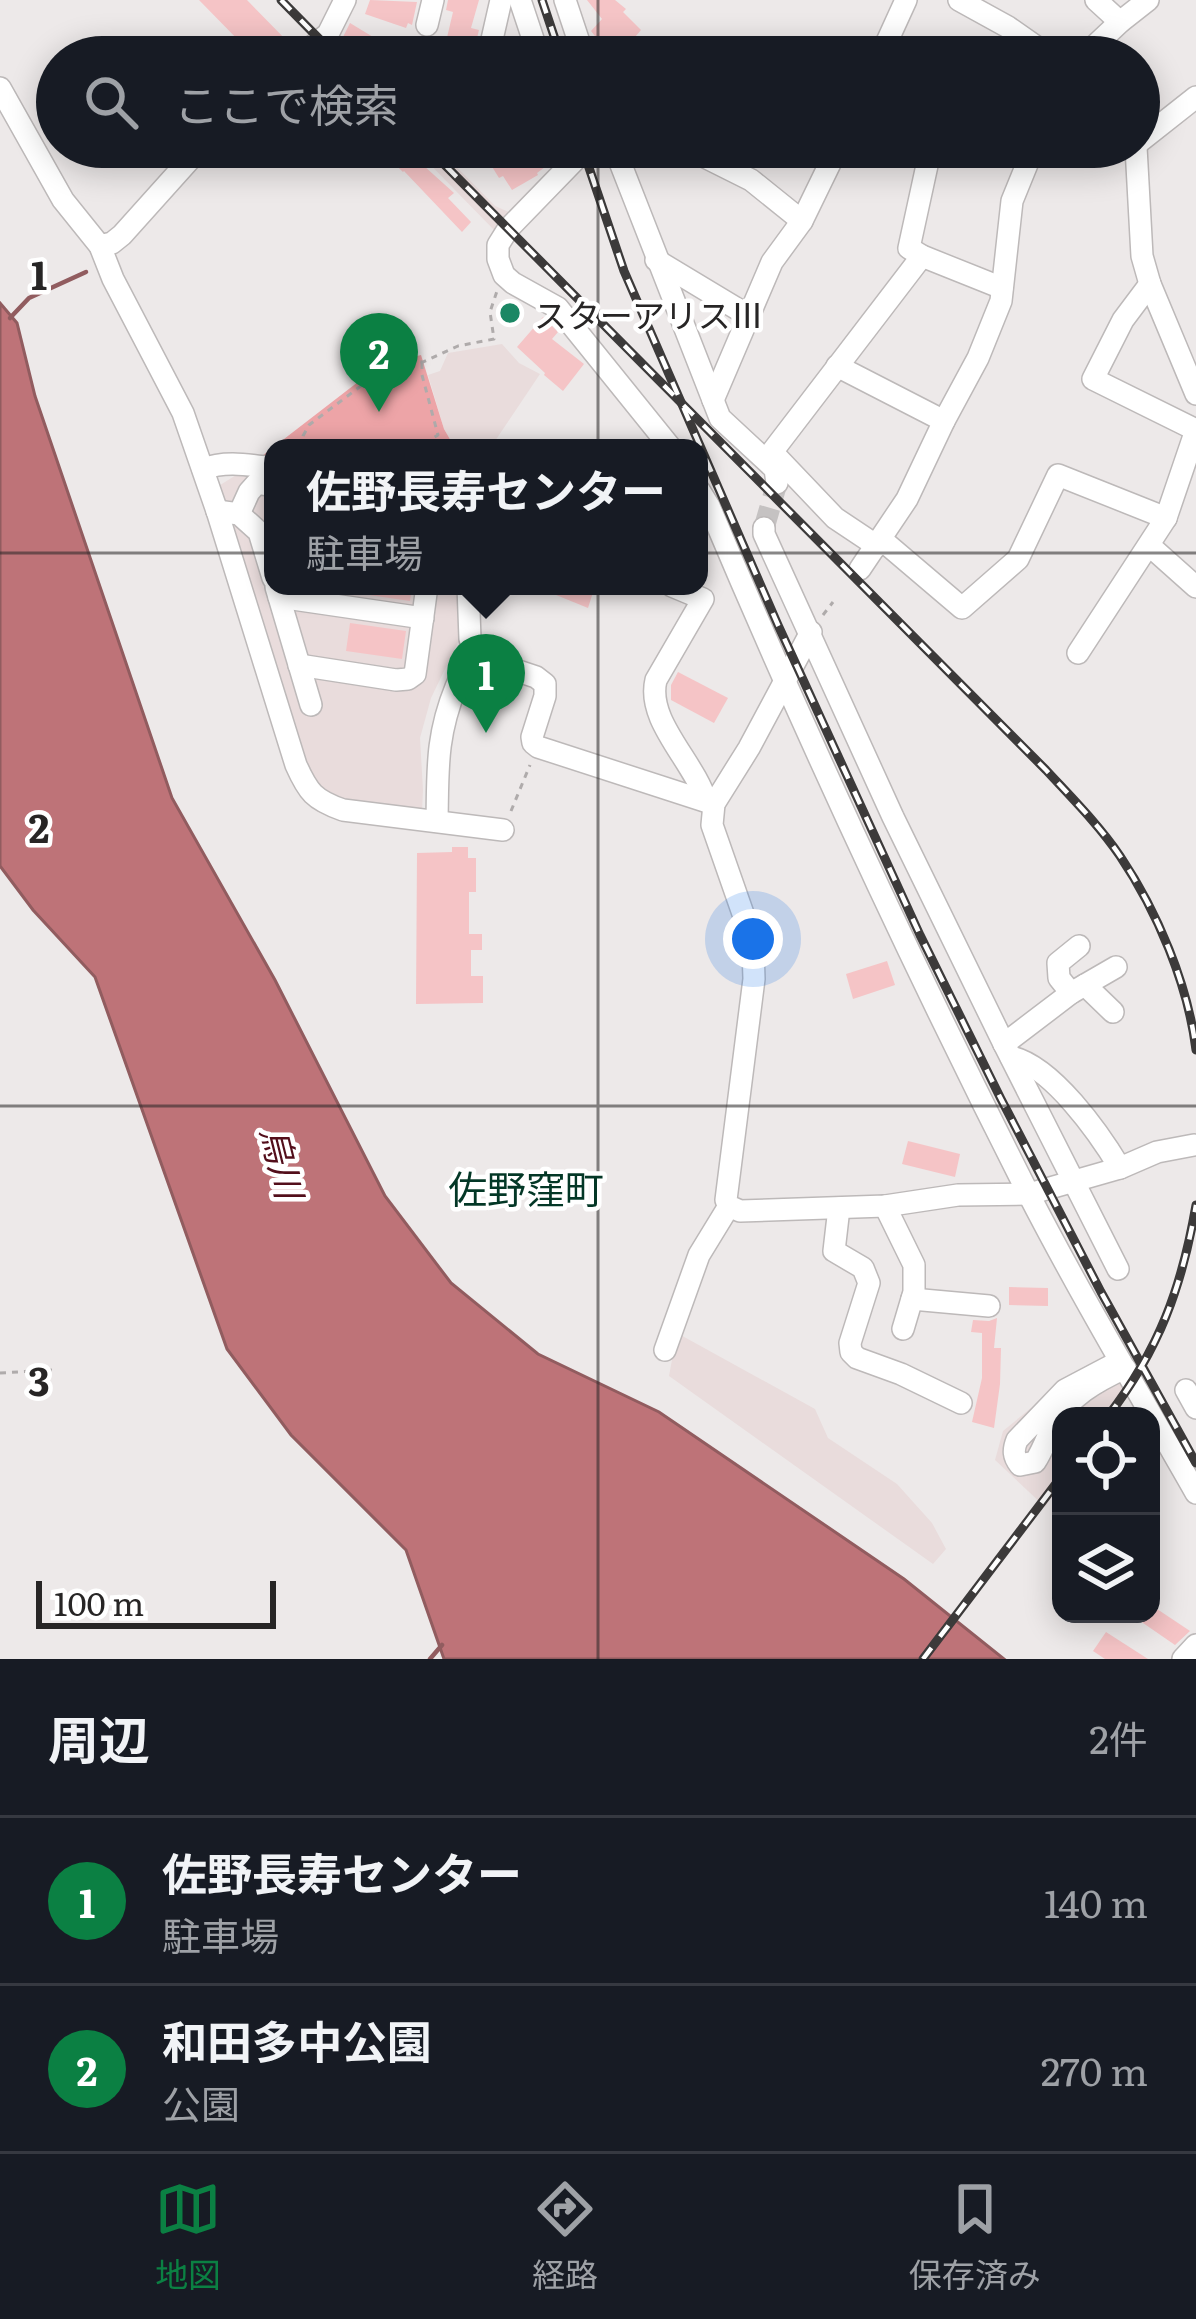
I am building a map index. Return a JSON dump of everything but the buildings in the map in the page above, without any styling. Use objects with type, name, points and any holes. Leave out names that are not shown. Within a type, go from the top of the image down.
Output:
[{"type":"street","points":[[325,36],[345,0]]},
{"type":"street","points":[[427,25],[433,0]]},
{"type":"street","points":[[493,36],[501,0]]},
{"type":"street","points":[[520,0],[532,36]]},
{"type":"street","points":[[565,0],[577,36]]},
{"type":"street","points":[[890,36],[906,0]]},
{"type":"street","points":[[959,0],[1021,36]]},
{"type":"street","points":[[1096,0],[1120,22]]},
{"type":"street","points":[[1105,36],[1148,0]]},
{"type":"street","points":[[0,88],[36,152]]},
{"type":"street","points":[[1160,127],[1196,97]]},
{"type":"street","points":[[45,168],[75,218],[100,246],[183,413],[203,469],[228,512],[296,766],[306,788],[322,803],[343,810],[503,830]]},
{"type":"street","points":[[100,246],[122,235],[182,168]]},
{"type":"street","points":[[560,168],[508,229],[498,244],[498,260],[513,283],[558,308],[659,439]]},
{"type":"street","points":[[623,168],[716,409],[775,469],[777,483]]},
{"type":"street","points":[[727,168],[751,180],[802,221]]},
{"type":"street","points":[[716,409],[772,262],[802,221],[828,168]]},
{"type":"street","points":[[926,168],[909,248],[1002,288]]},
{"type":"street","points":[[860,569],[908,499],[978,358],[1001,301],[1012,201],[1025,168]]},
{"type":"street","points":[[1139,168],[1142,256],[1150,284],[1186,346],[1196,394]]},
{"type":"street","points":[[772,452],[922,256]]},
{"type":"street","points":[[656,260],[749,316]]},
{"type":"street","points":[[1078,652],[1166,518],[1196,430],[1093,379],[1123,320],[1150,284]]},
{"type":"street","points":[[837,366],[944,421]]},
{"type":"street","points":[[716,409],[772,452],[835,518],[879,543],[962,608],[1018,559],[1058,475],[1166,518]]},
{"type":"street","points":[[203,469],[233,463],[264,467]]},
{"type":"street","points":[[228,512],[257,483],[264,484]]},
{"type":"street","points":[[708,504],[860,852],[1029,1194],[1122,1365],[1193,1482]]},
{"type":"street","points":[[228,512],[259,532],[264,548]]},
{"type":"street","points":[[764,528],[893,817],[1118,1269]]},
{"type":"street","points":[[1150,546],[1196,587]]},
{"type":"street","points":[[278,595],[311,704]]},
{"type":"street","points":[[314,595],[423,618]]},
{"type":"street","points":[[299,665],[408,679],[415,674],[428,595]]},
{"type":"street","points":[[468,595],[470,639]]},
{"type":"street","points":[[695,595],[703,598],[652,694],[657,714],[710,802],[712,825],[753,949],[754,979],[726,1200],[729,1206],[740,1211],[839,1208],[1029,1194],[1120,1168],[1157,1152],[1194,1145]]},
{"type":"street","points":[[710,802],[749,748],[807,625]]},
{"type":"street","points":[[437,821],[443,718],[471,657],[484,657],[545,684],[532,737],[538,747],[710,802]]},
{"type":"street","points":[[1079,946],[1058,963],[1059,978],[1113,1012]]},
{"type":"street","points":[[1007,1050],[1078,989],[1116,967]]},
{"type":"street","points":[[1007,1050],[1026,1061],[1089,1120],[1120,1168]]},
{"type":"street","points":[[665,1350],[699,1255],[729,1206]]},
{"type":"street","points":[[885,1206],[914,1265],[912,1299],[903,1329]]},
{"type":"street","points":[[839,1208],[834,1251],[863,1268],[869,1282],[851,1352],[961,1403]]},
{"type":"street","points":[[912,1299],[989,1306]]},
{"type":"street","points":[[1122,1365],[1072,1399],[1035,1462],[1020,1465],[1015,1458],[1017,1440],[1054,1399],[1122,1365]]},
{"type":"street","points":[[1183,1659],[1196,1645]]},
{"type":"path","points":[[302,439],[309,425],[386,367],[423,362],[458,346],[494,339],[490,312],[495,298]]},
{"type":"path","points":[[423,362],[420,366],[438,435],[433,439]]},
{"type":"path","points":[[503,830],[538,747]]},
{"type":"path","points":[[0,1373],[52,1370]]},
{"type":"shaded area","points":[[434,168],[458,168],[495,206],[511,213],[495,231]]},
{"type":"shaded area","points":[[502,344],[519,363],[540,374],[496,439],[450,439],[444,429],[428,375],[440,371],[448,353]]},
{"type":"shaded area","points":[[421,355],[450,439],[284,439],[380,365]]},
{"type":"shaded area","points":[[241,472],[264,475],[264,595],[458,595],[462,634],[431,698],[420,738],[422,813],[337,802],[304,772],[217,487]]},
{"type":"shaded area","points":[[677,1333],[815,1409],[828,1438],[897,1484],[932,1523],[946,1549],[933,1564],[669,1376]]},
{"type":"shaded area","points":[[1111,1361],[1128,1393],[1118,1407],[1052,1407],[1052,1497],[1045,1507],[995,1460],[1003,1431],[1054,1389]]},
{"type":"water","name":"烏川","points":[[0,303],[17,323],[35,396],[172,798],[275,980],[385,1196],[451,1283],[538,1354],[659,1412],[904,1579],[1004,1659],[444,1659],[406,1550],[291,1435],[227,1349],[95,977],[0,866]]},
{"type":"waterway","points":[[10,318],[29,298],[86,272]]},
{"type":"waterway","points":[[430,1659],[442,1645]]},
{"type":"tunnel","points":[[764,528],[777,483]]},
{"type":"railway","points":[[281,0],[316,36]]},
{"type":"railway","points":[[542,0],[554,36]]},
{"type":"railway","points":[[448,168],[1094,822],[1134,877],[1158,924],[1186,1000],[1196,1050]]},
{"type":"railway","points":[[589,168],[624,271],[697,439]]},
{"type":"railway","points":[[708,464],[920,935],[1101,1292],[1196,1463]]},
{"type":"railway","points":[[1114,1407],[1166,1316],[1196,1205]]},
{"type":"railway","points":[[923,1659],[1052,1489]]},
{"type":"place","name":"スターアリスⅢ","points":[[510,313]]},
{"type":"place","name":"和田多中公園","points":[[379,412]]},
{"type":"place","name":"佐野長寿センター","points":[[486,733]]},
{"type":"district","name":"佐野窪町","points":[[526,1187]]}]
